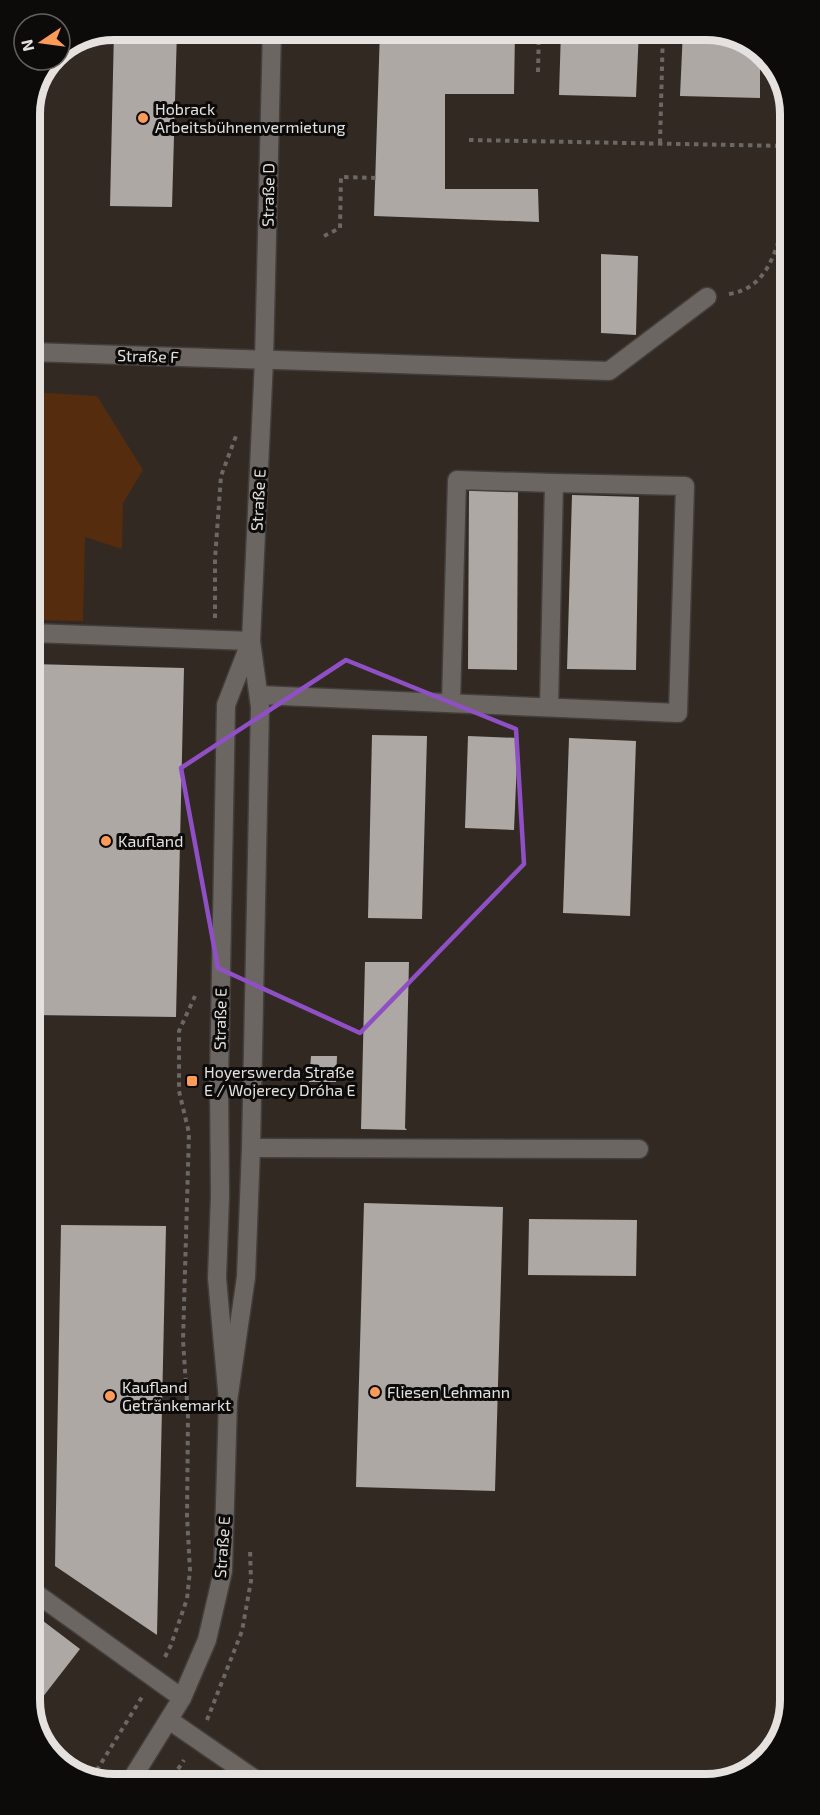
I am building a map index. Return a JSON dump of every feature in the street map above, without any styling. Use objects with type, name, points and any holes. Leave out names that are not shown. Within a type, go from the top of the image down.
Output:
[{"type":"street","name":"Straße D","points":[[264,360],[272,40]]},
{"type":"street","name":"Straße F","points":[[41,352],[609,371],[707,297]]},
{"type":"street","name":"Straße E","points":[[135,1774],[182,1698],[207,1640],[223,1571],[228,1401],[246,1277],[251,1148],[260,719],[251,641],[264,360]]},
{"type":"street","points":[[258,695],[451,703],[549,707],[678,712],[685,486],[457,480],[451,703]]},
{"type":"street","points":[[549,707],[554,483]]},
{"type":"street","points":[[41,633],[251,641]]},
{"type":"street","name":"Straße E","points":[[228,1401],[217,1278],[226,705],[251,641]]},
{"type":"street","points":[[251,1148],[639,1149]]},
{"type":"street","points":[[40,1596],[182,1698]]},
{"type":"street","points":[[169,1720],[247,1774]]},
{"type":"path","points":[[538,72],[539,41]]},
{"type":"path","points":[[660,143],[663,41]]},
{"type":"path","points":[[469,140],[780,146]]},
{"type":"path","points":[[324,236],[339,228],[341,177],[376,178]]},
{"type":"path","points":[[707,297],[736,293],[758,282],[773,260],[780,236]]},
{"type":"highlighted area","points":[[346,660],[516,729],[524,864],[360,1033],[218,968],[181,768]]},
{"type":"shaded area","points":[[114,40],[710,41],[734,46],[751,56],[770,77],[776,91],[780,114],[780,1701],[776,1724],[770,1738],[747,1762],[729,1771],[715,1774],[110,1774],[91,1771],[69,1759],[50,1738],[44,1724],[40,1701],[41,110],[43,95],[53,73],[72,72],[72,54],[86,46]]},
{"type":"shaded area","points":[[41,393],[97,396],[143,470],[123,503],[122,549],[85,537],[83,621],[41,620]]},
{"type":"building","name":"Hobrack Arbeitsbühnenvermietung","points":[[114,40],[177,40],[172,207],[110,206]]},
{"type":"building","points":[[380,40],[515,41],[514,94],[445,94],[445,189],[538,189],[539,222],[374,216]]},
{"type":"building","points":[[561,41],[639,41],[636,97],[559,95]]},
{"type":"building","points":[[683,41],[725,43],[743,50],[760,64],[760,98],[680,96]]},
{"type":"building","points":[[601,254],[638,256],[636,335],[601,333]]},
{"type":"building","points":[[469,490],[518,491],[517,670],[468,669]]},
{"type":"building","points":[[572,495],[639,497],[636,670],[567,669]]},
{"type":"building","name":"Kaufland","points":[[41,664],[184,668],[176,1017],[40,1015]]},
{"type":"building","points":[[372,735],[427,736],[422,919],[368,918]]},
{"type":"building","points":[[468,736],[518,738],[514,830],[465,828]]},
{"type":"building","points":[[569,738],[636,741],[630,916],[563,913]]},
{"type":"building","points":[[365,962],[409,962],[405,1128],[407,1130],[361,1129]]},
{"type":"building","points":[[311,1056],[337,1056],[336,1082],[309,1082]]},
{"type":"building","points":[[364,1203],[503,1207],[495,1491],[356,1487]]},
{"type":"building","points":[[529,1219],[637,1220],[636,1276],[528,1275]]},
{"type":"building","name":"Kaufland Getränkemarkt","points":[[61,1225],[166,1226],[157,1635],[55,1566]]},
{"type":"building","points":[[40,1619],[80,1649],[40,1701]]},
{"type":"place","name":"Hobrack Arbeitsbühnenvermietung","points":[[143,118]]},
{"type":"place","name":"Kaufland","points":[[106,841]]},
{"type":"place","name":"Hoyerswerda Straße E / Wojerecy Dróha E","points":[[192,1081]]},
{"type":"place","name":"Fliesen Lehmann","points":[[375,1392]]},
{"type":"place","name":"Kaufland Getränkemarkt","points":[[110,1396]]}]
